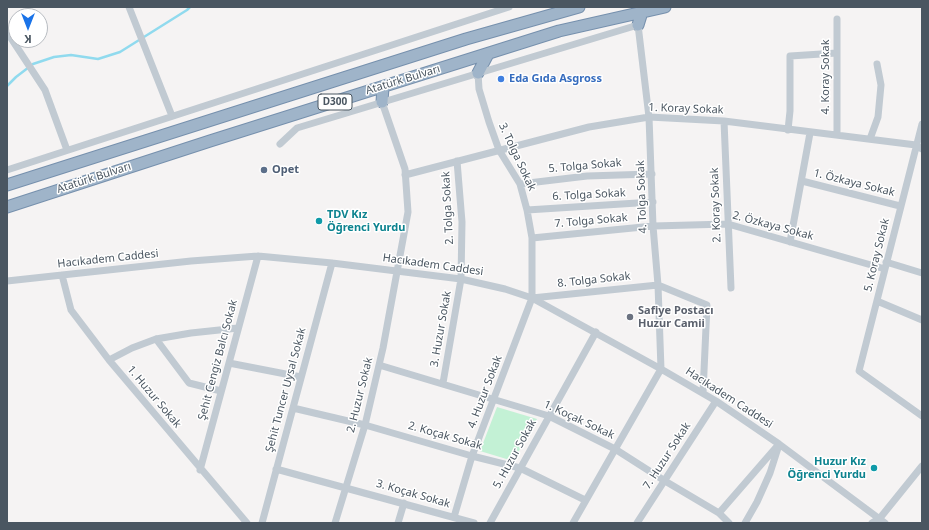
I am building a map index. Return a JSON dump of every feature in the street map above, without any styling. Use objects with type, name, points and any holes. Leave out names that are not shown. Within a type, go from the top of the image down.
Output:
[{"type":"highway","name":"Atatürk Bulvarı","points":[[7,185],[459,42],[579,7]]},
{"type":"highway","name":"Atatürk Bulvarı","points":[[7,207],[559,31],[665,7]]},
{"type":"highway","points":[[638,25],[642,12]]},
{"type":"highway","points":[[478,73],[488,54]]},
{"type":"highway","points":[[382,102],[383,87]]},
{"type":"street","points":[[129,7],[172,116]]},
{"type":"street","points":[[7,170],[509,7]]},
{"type":"street","name":"4. Koray Sokak","points":[[836,135],[837,19]]},
{"type":"street","points":[[280,144],[297,128],[638,25]]},
{"type":"street","name":"4. Tolga Sokak","points":[[638,25],[649,117],[653,226],[658,285],[662,369]]},
{"type":"street","points":[[7,32],[45,90],[67,150]]},
{"type":"street","points":[[788,130],[790,111],[790,56],[837,53]]},
{"type":"street","points":[[870,139],[878,117],[881,85],[877,64]]},
{"type":"street","name":"3. Tolga Sokak","points":[[478,73],[479,89],[499,150],[520,184],[528,210],[532,238],[532,298]]},
{"type":"street","name":"2. Huzur Sokak","points":[[334,523],[365,425],[383,348],[408,212],[405,169],[382,102]]},
{"type":"street","name":"1. Koray Sokak","points":[[405,175],[589,127],[649,117],[724,121],[810,133],[870,139],[919,147]]},
{"type":"street","name":"2. Koray Sokak","points":[[724,121],[731,288]]},
{"type":"street","name":"5. Koray Sokak","points":[[922,124],[919,147],[900,206],[859,371],[922,416]]},
{"type":"street","points":[[790,242],[810,133]]},
{"type":"street","name":"2. Tolga Sokak","points":[[456,161],[462,222],[461,278]]},
{"type":"street","name":"5. Tolga Sokak","points":[[520,184],[587,176],[652,174]]},
{"type":"street","name":"1. Özkaya Sokak","points":[[802,181],[900,206]]},
{"type":"street","name":"6. Tolga Sokak","points":[[528,210],[653,202]]},
{"type":"street","name":"2. Özkaya Sokak","points":[[653,226],[728,224],[790,242],[922,273]]},
{"type":"street","name":"7. Tolga Sokak","points":[[532,238],[653,226]]},
{"type":"street","name":"Hacıkadem Caddesi","points":[[7,281],[190,261],[258,256],[461,278],[505,289],[532,298],[596,332],[703,393],[779,444],[882,521]]},
{"type":"street","name":"Şehit Cengiz Balcı Sokak","points":[[200,470],[258,256]]},
{"type":"street","name":"Şehit Tuncer Uysal Sokak","points":[[262,523],[332,263]]},
{"type":"street","name":"1. Huzur Sokak","points":[[62,275],[71,310],[109,360],[200,470],[247,523]]},
{"type":"street","name":"3. Huzur Sokak","points":[[443,384],[461,278]]},
{"type":"street","points":[[658,285],[707,305],[703,393]]},
{"type":"street","name":"8. Tolga Sokak","points":[[532,298],[658,285]]},
{"type":"street","name":"4. Huzur Sokak","points":[[454,517],[472,456],[532,298]]},
{"type":"street","points":[[876,300],[922,320]]},
{"type":"street","points":[[109,360],[132,348],[156,339],[191,333],[238,328]]},
{"type":"street","name":"5. Huzur Sokak","points":[[490,523],[596,332]]},
{"type":"street","points":[[156,339],[189,383],[221,391]]},
{"type":"street","points":[[229,363],[301,377]]},
{"type":"street","name":"1. Koçak Sokak","points":[[379,365],[549,416],[615,449],[664,481],[719,513],[729,523]]},
{"type":"street","points":[[573,523],[662,369]]},
{"type":"street","name":"7. Huzur Sokak","points":[[637,523],[716,401]]},
{"type":"street","name":"2. Koçak Sokak","points":[[293,408],[365,425],[472,456],[520,468],[585,500]]},
{"type":"street","points":[[719,513],[779,444]]},
{"type":"street","points":[[745,523],[770,473],[779,444]]},
{"type":"street","points":[[872,523],[882,521],[922,466]]},
{"type":"street","name":"3. Koçak Sokak","points":[[276,469],[454,517],[465,522],[474,523]]},
{"type":"street","points":[[398,523],[404,503]]},
{"type":"green space","points":[[497,407],[537,419],[513,461],[480,451]]},
{"type":"waterway","points":[[7,86],[33,64],[54,57],[71,55],[98,59],[120,52],[190,7]]},
{"type":"place","name":"Eda Gıda Asgross","points":[[501,79]]},
{"type":"place","name":"Opet","points":[[264,170]]},
{"type":"place","name":"TDV Kız Öğrenci Yurdu","points":[[319,221]]},
{"type":"place","name":"Safiye Postacı Huzur Camii","points":[[630,317]]},
{"type":"place","name":"Huzur Kız Öğrenci Yurdu","points":[[874,468]]}]
